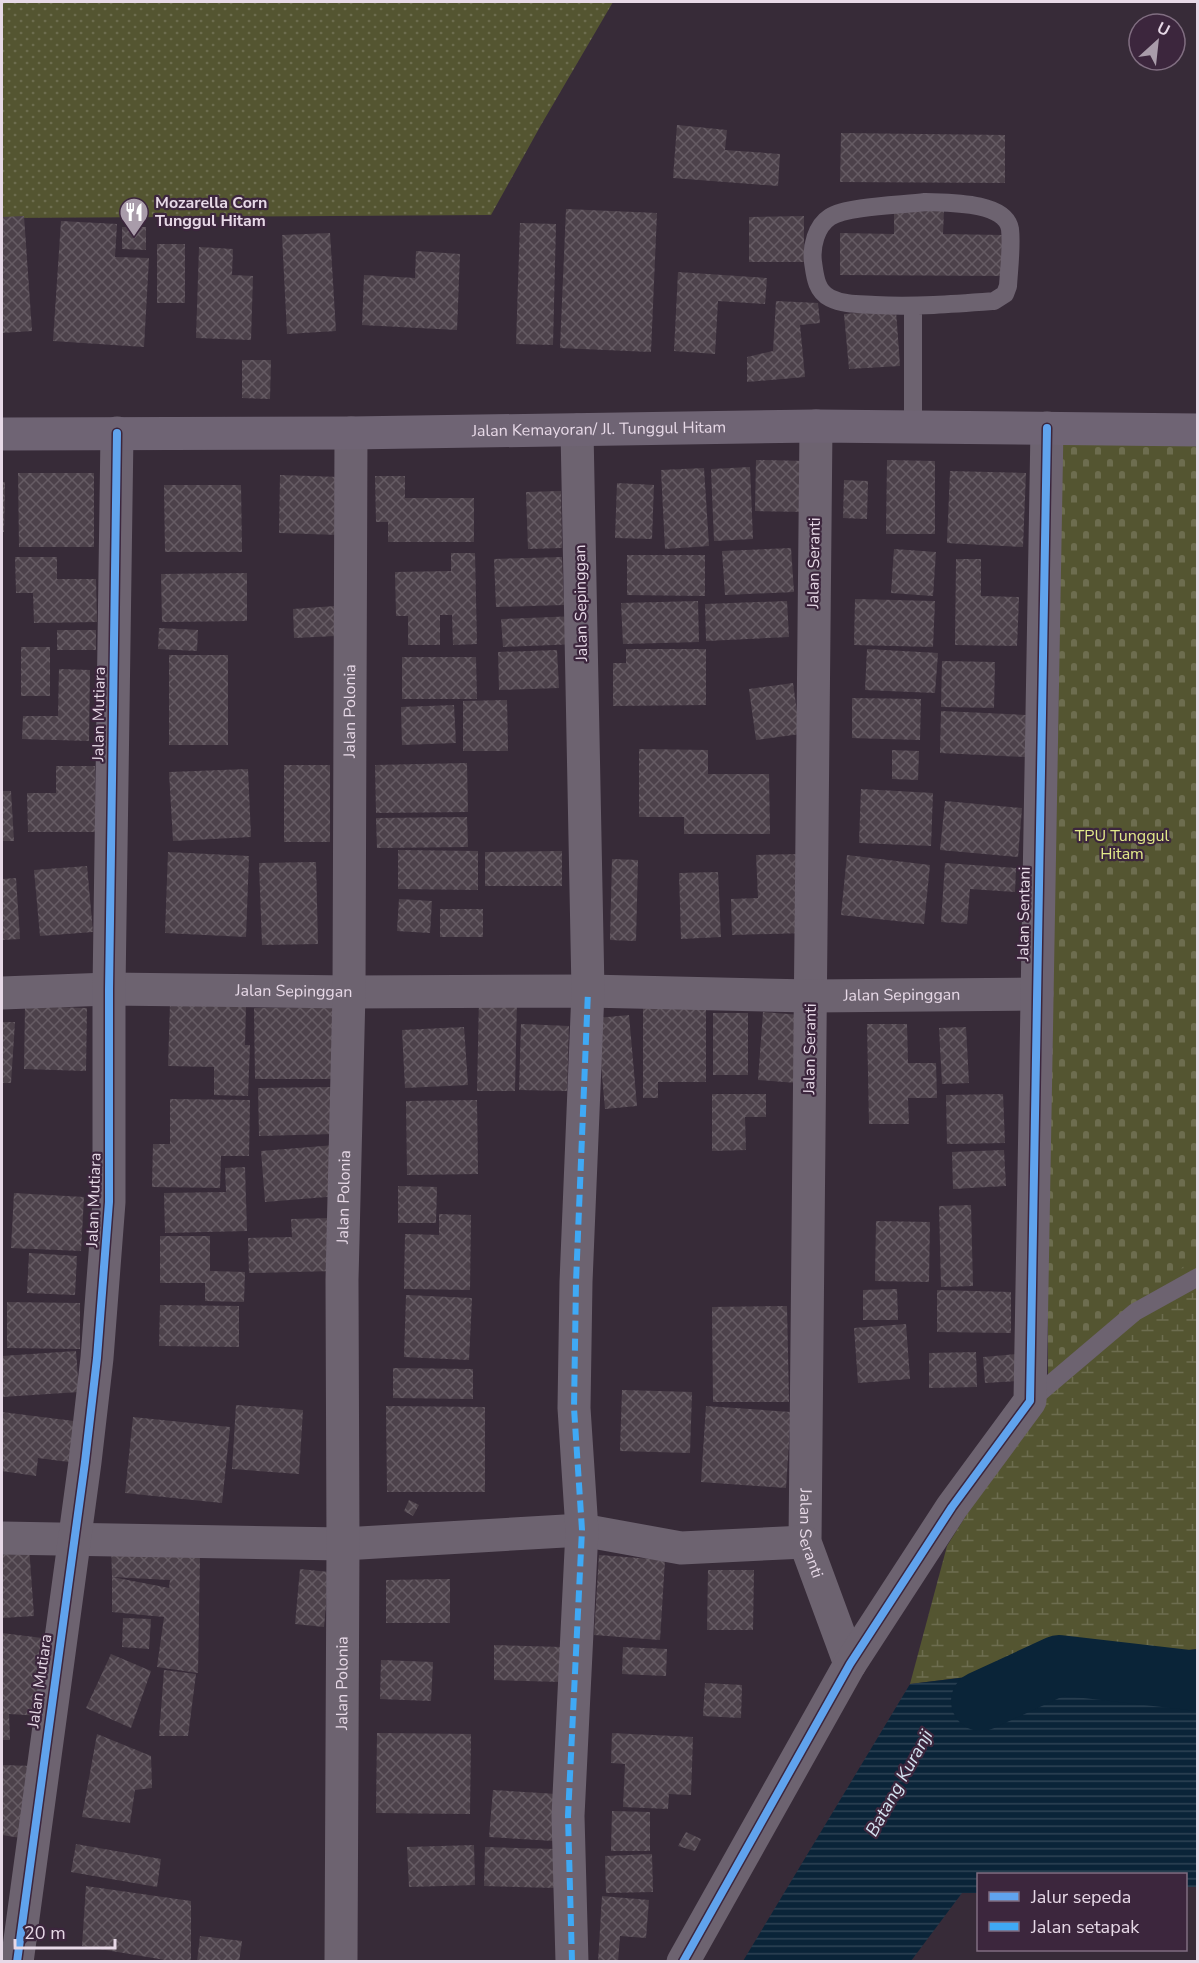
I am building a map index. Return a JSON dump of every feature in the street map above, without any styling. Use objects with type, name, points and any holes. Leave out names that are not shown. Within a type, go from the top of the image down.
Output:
[{"type":"street","name":"Jalan Kemayoran/ Jl. Tunggul Hitam","points":[[2,434],[351,433],[816,426],[1197,430]]},
{"type":"street","name":"Jalan Seranti","points":[[816,426],[805,1542],[850,1664]]},
{"type":"street","name":"Jalan Sentani","points":[[1029,1401],[1047,428]]},
{"type":"street","name":"Jalan Sepinggan","points":[[577,430],[588,991]]},
{"type":"street","name":"Jalan Mutiara","points":[[16,1962],[85,1462],[97,1358],[109,1202],[109,989],[117,433]]},
{"type":"street","name":"Jalan Polonia","points":[[341,1962],[342,1280],[349,992],[351,433]]},
{"type":"street","name":"Jalan Sepinggan","points":[[2,993],[109,989],[349,992],[588,991],[810,996],[1036,994]]},
{"type":"street","points":[[572,1962],[568,1816],[582,1530],[574,1408],[576,1282],[588,991]]},
{"type":"street","points":[[683,1962],[850,1664],[952,1507],[1029,1401]]},
{"type":"street","points":[[2,1538],[343,1544],[582,1530],[681,1548],[805,1542]]},
{"type":"lane","points":[[925,202],[964,203],[984,207],[1003,218],[1010,228],[1008,286],[1005,294],[994,301],[913,307],[849,304],[829,298],[823,293],[815,281],[812,254],[815,237],[822,225],[830,217],[843,212],[925,202]]},
{"type":"lane","points":[[913,307],[913,426]]},
{"type":"lane","points":[[1029,1401],[1136,1312],[1197,1277]]},
{"type":"green space","points":[[2,2],[613,2],[491,215],[2,218]]},
{"type":"green space","name":"TPU Tunggul Hitam","points":[[1045,432],[1198,432],[1197,1258],[1192,1259],[1048,1383]]},
{"type":"green space","points":[[1192,1258],[1197,1258],[1197,1649],[910,1684],[947,1546],[1048,1383]]},
{"type":"water","points":[[1197,1649],[1197,1887],[1187,1887],[1187,1873],[977,1873],[977,1893],[962,1893],[911,1961],[743,1961],[910,1684]]},
{"type":"building","points":[[677,125],[727,130],[725,150],[780,154],[778,186],[673,178]]},
{"type":"building","points":[[841,133],[1005,135],[1005,183],[840,182]]},
{"type":"building","points":[[566,209],[657,213],[651,352],[560,348]]},
{"type":"building","points":[[894,209],[944,210],[943,234],[1003,235],[1003,276],[840,275],[840,233],[894,234]]},
{"type":"building","points":[[24,216],[32,331],[2,333],[2,217]]},
{"type":"building","points":[[804,216],[804,262],[749,262],[749,217]]},
{"type":"building","points":[[61,221],[117,224],[115,257],[149,258],[144,347],[53,341]]},
{"type":"building","points":[[520,223],[556,224],[553,345],[516,344]]},
{"type":"building","name":"Mozarella Corn Tunggul Hitam","points":[[122,227],[146,227],[146,250],[122,249]]},
{"type":"building","points":[[330,233],[336,331],[287,334],[282,235]]},
{"type":"building","points":[[157,244],[185,244],[185,303],[157,303]]},
{"type":"building","points":[[199,247],[233,249],[232,275],[253,276],[251,340],[196,338]]},
{"type":"building","points":[[416,251],[460,254],[457,330],[362,325],[364,275],[415,278]]},
{"type":"building","points":[[678,272],[767,278],[765,304],[718,301],[715,354],[674,351]]},
{"type":"building","points":[[776,301],[818,303],[820,323],[800,325],[805,377],[747,382],[747,357],[773,351]]},
{"type":"building","points":[[896,310],[900,366],[849,369],[844,314]]},
{"type":"building","points":[[242,360],[271,360],[270,399],[242,398]]},
{"type":"building","points":[[756,460],[808,461],[807,512],[755,511]]},
{"type":"building","points":[[887,460],[935,461],[935,534],[886,534]]},
{"type":"building","points":[[750,467],[753,539],[714,541],[711,469]]},
{"type":"building","points":[[704,468],[709,546],[665,549],[661,470]]},
{"type":"building","points":[[950,471],[1026,473],[1023,547],[947,543]]},
{"type":"building","points":[[18,473],[94,473],[94,547],[19,547]]},
{"type":"building","points":[[280,475],[340,477],[339,535],[279,533]]},
{"type":"building","points":[[375,476],[405,476],[405,498],[474,498],[474,542],[388,542],[388,522],[376,522]]},
{"type":"building","points":[[844,480],[868,481],[867,519],[843,518]]},
{"type":"building","points":[[2,482],[5,482],[4,532],[2,532]]},
{"type":"building","points":[[617,483],[654,485],[652,539],[615,538]]},
{"type":"building","points":[[164,485],[241,485],[242,552],[165,552]]},
{"type":"building","points":[[561,491],[562,548],[528,549],[526,492]]},
{"type":"building","points":[[791,548],[794,592],[725,595],[722,551]]},
{"type":"building","points":[[894,549],[936,552],[933,596],[891,593]]},
{"type":"building","points":[[451,553],[475,553],[477,644],[453,645],[452,615],[440,615],[440,645],[408,645],[408,616],[396,616],[395,572],[451,571]]},
{"type":"building","points":[[627,555],[705,555],[705,596],[627,595]]},
{"type":"building","points":[[15,557],[57,557],[57,579],[96,579],[97,622],[34,623],[33,593],[16,593]]},
{"type":"building","points":[[562,557],[564,605],[496,607],[494,559]]},
{"type":"building","points":[[956,559],[981,559],[981,596],[1019,597],[1017,646],[955,645]]},
{"type":"building","points":[[247,573],[247,621],[162,622],[161,574]]},
{"type":"building","points":[[855,599],[935,601],[933,647],[854,645]]},
{"type":"building","points":[[698,601],[699,642],[623,644],[621,603]]},
{"type":"building","points":[[787,601],[789,637],[706,641],[705,604]]},
{"type":"building","points":[[335,606],[336,636],[294,638],[293,609]]},
{"type":"building","points":[[578,616],[579,644],[503,647],[501,619]]},
{"type":"building","points":[[159,628],[198,630],[197,651],[158,649]]},
{"type":"building","points":[[57,630],[96,630],[96,650],[57,650]]},
{"type":"building","points":[[21,647],[50,647],[50,696],[21,696]]},
{"type":"building","points":[[626,649],[706,649],[706,705],[613,706],[613,663],[626,663]]},
{"type":"building","points":[[867,649],[938,653],[935,693],[865,690]]},
{"type":"building","points":[[557,650],[559,688],[499,690],[498,652]]},
{"type":"building","points":[[169,655],[228,655],[228,745],[169,745]]},
{"type":"building","points":[[402,657],[476,657],[477,699],[402,699]]},
{"type":"building","points":[[942,661],[995,662],[994,708],[941,707]]},
{"type":"building","points":[[59,669],[90,670],[89,741],[22,739],[23,716],[58,716]]},
{"type":"building","points":[[793,683],[800,734],[756,740],[749,689]]},
{"type":"building","points":[[852,698],[921,699],[920,740],[852,738]]},
{"type":"building","points":[[507,700],[508,751],[463,751],[463,701]]},
{"type":"building","points":[[454,705],[456,743],[402,745],[401,707]]},
{"type":"building","points":[[941,711],[1026,715],[1025,757],[940,753]]},
{"type":"building","points":[[639,749],[708,750],[708,774],[769,774],[770,834],[684,834],[684,817],[639,817]]},
{"type":"building","points":[[892,750],[919,751],[918,780],[892,779]]},
{"type":"building","points":[[467,763],[468,812],[376,813],[375,765]]},
{"type":"building","points":[[284,765],[330,765],[330,842],[284,842]]},
{"type":"building","points":[[56,766],[95,766],[96,832],[28,832],[27,793],[56,793]]},
{"type":"building","points":[[248,769],[251,837],[173,841],[169,772]]},
{"type":"building","points":[[861,789],[933,793],[931,846],[859,843]]},
{"type":"building","points":[[2,791],[11,791],[14,841],[2,841]]},
{"type":"building","points":[[945,801],[1022,808],[1018,857],[940,850]]},
{"type":"building","points":[[467,817],[468,847],[377,848],[376,818]]},
{"type":"building","points":[[398,850],[478,851],[478,890],[398,889]]},
{"type":"building","points":[[562,851],[562,886],[485,886],[485,852]]},
{"type":"building","points":[[168,852],[249,856],[246,937],[165,933]]},
{"type":"building","points":[[802,854],[805,933],[732,935],[731,899],[758,898],[756,855]]},
{"type":"building","points":[[847,855],[930,865],[924,924],[841,915]]},
{"type":"building","points":[[612,859],[638,860],[636,941],[610,940]]},
{"type":"building","points":[[316,862],[318,944],[262,945],[259,863]]},
{"type":"building","points":[[945,863],[1016,868],[1015,892],[970,889],[967,924],[941,922]]},
{"type":"building","points":[[87,866],[93,932],[40,936],[34,870]]},
{"type":"building","points":[[718,872],[721,937],[681,939],[679,873]]},
{"type":"building","points":[[16,878],[20,939],[2,940],[2,879]]},
{"type":"building","points":[[399,899],[432,901],[430,933],[397,931]]},
{"type":"building","points":[[440,909],[483,909],[483,937],[440,937]]},
{"type":"building","points":[[479,999],[517,1000],[515,1091],[477,1091]]},
{"type":"building","points":[[643,1001],[706,1001],[706,1082],[658,1082],[658,1098],[643,1098]]},
{"type":"building","points":[[170,1004],[246,1007],[245,1045],[250,1045],[248,1096],[214,1095],[214,1067],[168,1066]]},
{"type":"building","points":[[25,1006],[87,1008],[86,1071],[24,1069]]},
{"type":"building","points":[[332,1007],[333,1079],[255,1079],[254,1008]]},
{"type":"building","points":[[763,1012],[801,1015],[797,1083],[758,1080]]},
{"type":"building","points":[[713,1013],[748,1013],[748,1075],[713,1075]]},
{"type":"building","points":[[629,1015],[637,1106],[605,1109],[597,1018]]},
{"type":"building","points":[[2,1022],[15,1022],[11,1083],[2,1083]]},
{"type":"building","points":[[521,1024],[569,1026],[567,1091],[519,1090]]},
{"type":"building","points":[[867,1024],[907,1024],[908,1063],[936,1063],[937,1098],[908,1098],[909,1124],[869,1124]]},
{"type":"building","points":[[464,1027],[468,1085],[405,1088],[402,1030]]},
{"type":"building","points":[[966,1027],[969,1083],[942,1084],[939,1028]]},
{"type":"building","points":[[332,1087],[334,1134],[259,1136],[258,1088]]},
{"type":"building","points":[[712,1094],[766,1094],[766,1117],[745,1117],[746,1150],[712,1151]]},
{"type":"building","points":[[1003,1094],[1005,1143],[947,1144],[946,1095]]},
{"type":"building","points":[[170,1099],[250,1100],[249,1156],[221,1156],[220,1188],[152,1187],[153,1144],[170,1144]]},
{"type":"building","points":[[477,1100],[478,1174],[407,1175],[406,1101]]},
{"type":"building","points":[[335,1145],[339,1196],[265,1202],[261,1151]]},
{"type":"building","points":[[1004,1150],[1006,1186],[953,1189],[952,1152]]},
{"type":"building","points":[[245,1167],[247,1231],[165,1233],[164,1193],[226,1192],[225,1168]]},
{"type":"building","points":[[398,1186],[437,1187],[436,1223],[398,1223]]},
{"type":"building","points":[[14,1193],[84,1197],[81,1251],[11,1248]]},
{"type":"building","points":[[971,1205],[973,1286],[941,1287],[939,1206]]},
{"type":"building","points":[[439,1214],[471,1215],[470,1290],[404,1289],[405,1234],[439,1235]]},
{"type":"building","points":[[332,1218],[335,1271],[249,1273],[248,1238],[292,1237],[291,1219]]},
{"type":"building","points":[[876,1221],[930,1222],[929,1282],[875,1281]]},
{"type":"building","points":[[160,1236],[210,1236],[210,1271],[245,1272],[244,1302],[205,1301],[205,1283],[160,1283]]},
{"type":"building","points":[[29,1253],[77,1256],[75,1295],[27,1293]]},
{"type":"building","points":[[897,1289],[898,1320],[863,1320],[863,1290]]},
{"type":"building","points":[[937,1290],[1011,1292],[1011,1333],[937,1332]]},
{"type":"building","points":[[406,1295],[472,1298],[469,1360],[404,1357]]},
{"type":"building","points":[[7,1302],[80,1303],[80,1349],[7,1348]]},
{"type":"building","points":[[160,1305],[239,1306],[239,1347],[159,1346]]},
{"type":"building","points":[[787,1306],[789,1402],[713,1402],[712,1307]]},
{"type":"building","points":[[906,1324],[910,1379],[858,1383],[854,1328]]},
{"type":"building","points":[[76,1351],[79,1392],[2,1397],[2,1356]]},
{"type":"building","points":[[976,1352],[977,1387],[929,1388],[929,1353]]},
{"type":"building","points":[[1017,1354],[1019,1381],[985,1383],[983,1357]]},
{"type":"building","points":[[393,1368],[473,1369],[473,1399],[393,1398]]},
{"type":"building","points":[[622,1390],[692,1392],[690,1453],[620,1451]]},
{"type":"building","points":[[236,1405],[303,1410],[299,1474],[232,1469]]},
{"type":"building","points":[[386,1406],[485,1407],[485,1492],[387,1492]]},
{"type":"building","points":[[706,1406],[791,1412],[786,1488],[701,1482]]},
{"type":"building","points":[[2,1412],[74,1421],[69,1462],[38,1458],[36,1476],[2,1471]]},
{"type":"building","points":[[133,1417],[230,1427],[222,1503],[125,1493]]},
{"type":"building","points":[[409,1500],[419,1505],[413,1516],[404,1511]]},
{"type":"building","points":[[111,1542],[200,1554],[198,1673],[157,1667],[164,1617],[112,1612]],"holes":[[[112,1577],[170,1580],[169,1588]]]},
{"type":"building","points":[[29,1546],[34,1616],[2,1618],[2,1548]]},
{"type":"building","points":[[599,1555],[665,1560],[660,1640],[594,1635]]},
{"type":"building","points":[[300,1569],[329,1572],[324,1627],[295,1624]]},
{"type":"building","points":[[708,1570],[754,1570],[753,1630],[707,1630]]},
{"type":"building","points":[[450,1579],[450,1623],[386,1623],[386,1580]]},
{"type":"building","points":[[123,1618],[151,1619],[149,1649],[122,1647]]},
{"type":"building","points":[[2,1633],[42,1638],[42,1716],[9,1714],[10,1740],[2,1740]]},
{"type":"building","points":[[494,1645],[562,1647],[562,1682],[494,1680]]},
{"type":"building","points":[[623,1647],[667,1649],[666,1676],[622,1674]]},
{"type":"building","points":[[111,1654],[151,1671],[131,1728],[86,1708]]},
{"type":"building","points":[[381,1660],[433,1662],[431,1701],[380,1699]]},
{"type":"building","points":[[164,1670],[196,1674],[188,1736],[159,1736]]},
{"type":"building","points":[[705,1683],[742,1685],[741,1718],[703,1716]]},
{"type":"building","points":[[377,1733],[471,1734],[470,1814],[376,1813]]},
{"type":"building","points":[[612,1733],[693,1737],[691,1795],[669,1794],[668,1809],[623,1807],[625,1764],[611,1763]]},
{"type":"building","points":[[97,1734],[151,1756],[152,1788],[135,1790],[130,1823],[82,1817]]},
{"type":"building","points":[[2,1765],[33,1766],[21,1838],[2,1835]]},
{"type":"building","points":[[493,1790],[557,1794],[554,1841],[489,1837]]},
{"type":"building","points":[[612,1811],[650,1812],[650,1851],[611,1851]]},
{"type":"building","points":[[686,1832],[701,1839],[695,1851],[678,1846]]},
{"type":"building","points":[[76,1844],[161,1859],[157,1887],[71,1872]]},
{"type":"building","points":[[474,1845],[475,1885],[409,1887],[407,1847]]},
{"type":"building","points":[[485,1847],[556,1849],[556,1888],[484,1886]]},
{"type":"building","points":[[652,1854],[653,1892],[606,1893],[605,1856]]},
{"type":"building","points":[[86,1886],[191,1901],[191,1962],[177,1962],[82,1946]]},
{"type":"building","points":[[602,1896],[649,1900],[646,1938],[620,1936],[618,1962],[598,1962]]},
{"type":"building","points":[[200,1936],[242,1941],[239,1962],[197,1962]]},
{"type":"waterway","name":"Batang Kuranji","points":[[981,1701],[1059,1665],[1198,1681]]},
{"type":"marked path","points":[[572,1962],[568,1816],[582,1530],[574,1408],[576,1282],[588,991]]},
{"type":"cycle path","points":[[683,1962],[850,1664],[952,1507],[1030,1401],[1047,428]]},
{"type":"cycle path","points":[[17,1962],[85,1462],[97,1358],[109,1202],[109,989],[117,433]]},
{"type":"place","name":"Mozarella Corn Tunggul Hitam","points":[[134,238]]}]
